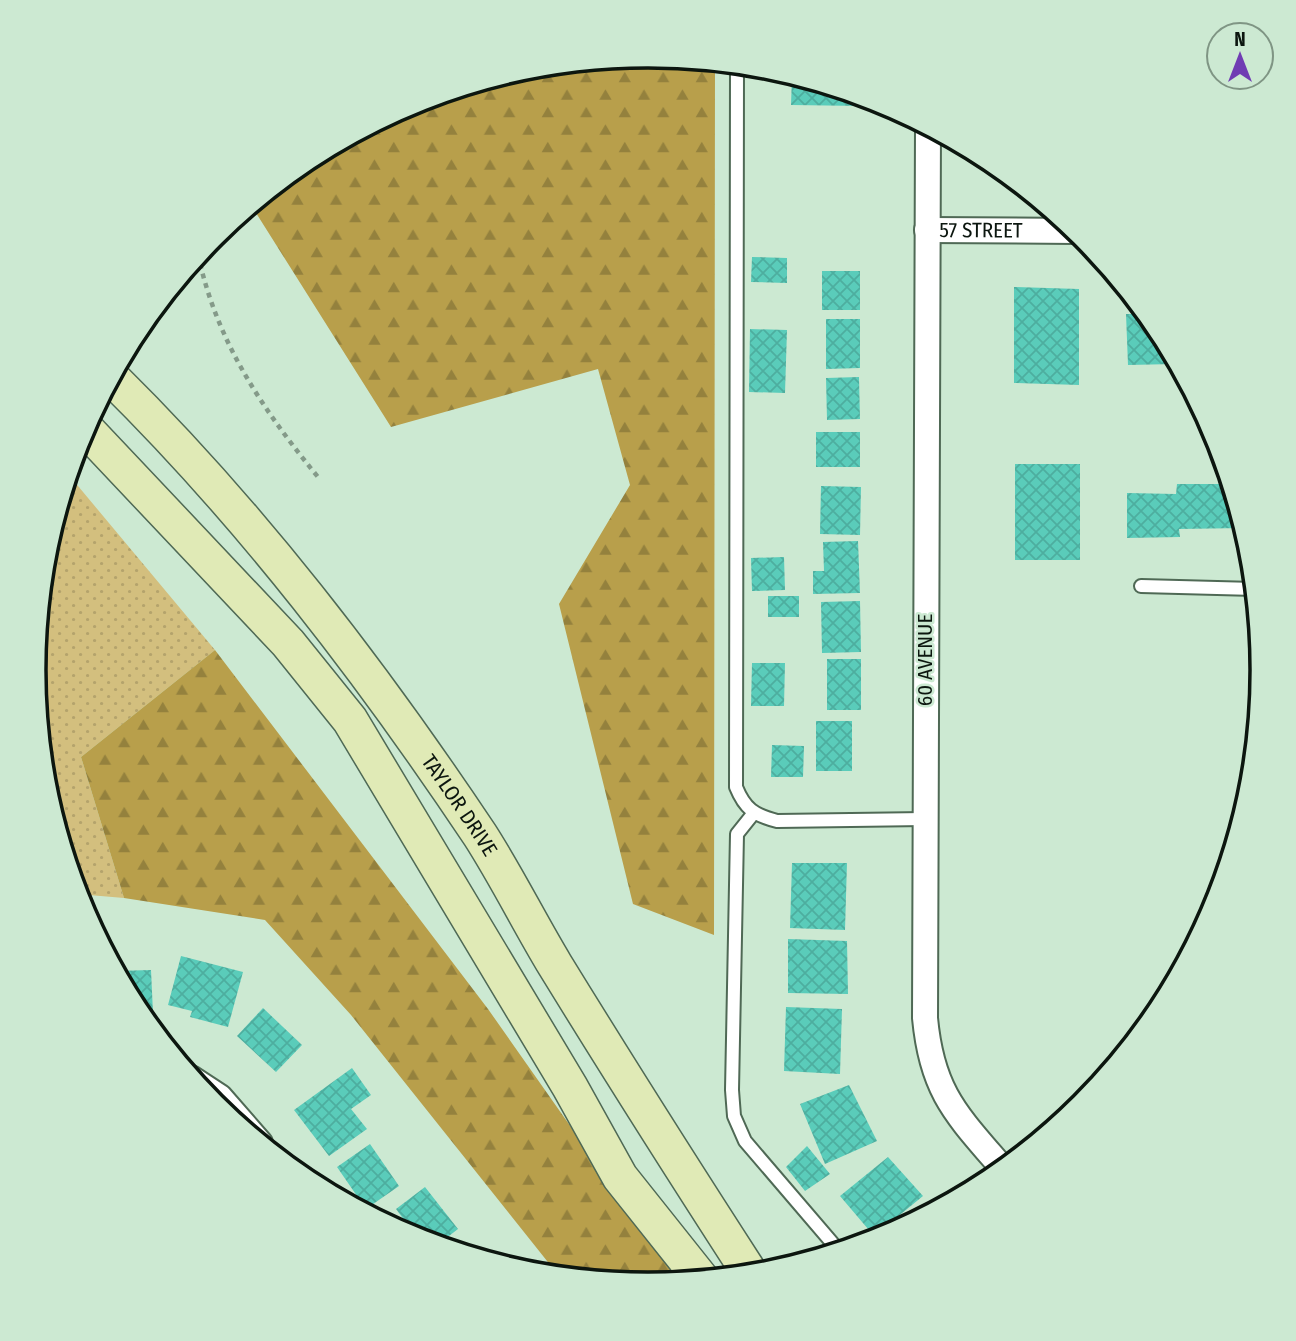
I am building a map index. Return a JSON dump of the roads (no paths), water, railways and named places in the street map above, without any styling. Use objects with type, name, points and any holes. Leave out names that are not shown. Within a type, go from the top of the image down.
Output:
[{"type":"main road","name":"TAYLOR DRIVE","points":[[118,384],[167,431],[323,612],[398,717],[481,838],[654,1126],[744,1265]]},
{"type":"main road","points":[[93,436],[288,643],[350,720],[570,1087],[620,1177],[695,1271]]},
{"type":"street","name":"60 AVENUE","points":[[928,138],[925,1018],[929,1052],[944,1098],[997,1161]]},
{"type":"street","name":"57 STREET","points":[[928,230],[1060,232]]},
{"type":"lane","points":[[737,75],[736,787],[743,803],[753,814],[776,821],[925,819]]},
{"type":"lane","points":[[1140,586],[1244,589]]},
{"type":"lane","points":[[753,814],[737,834],[732,1090],[734,1116],[745,1141],[832,1244]]}]
